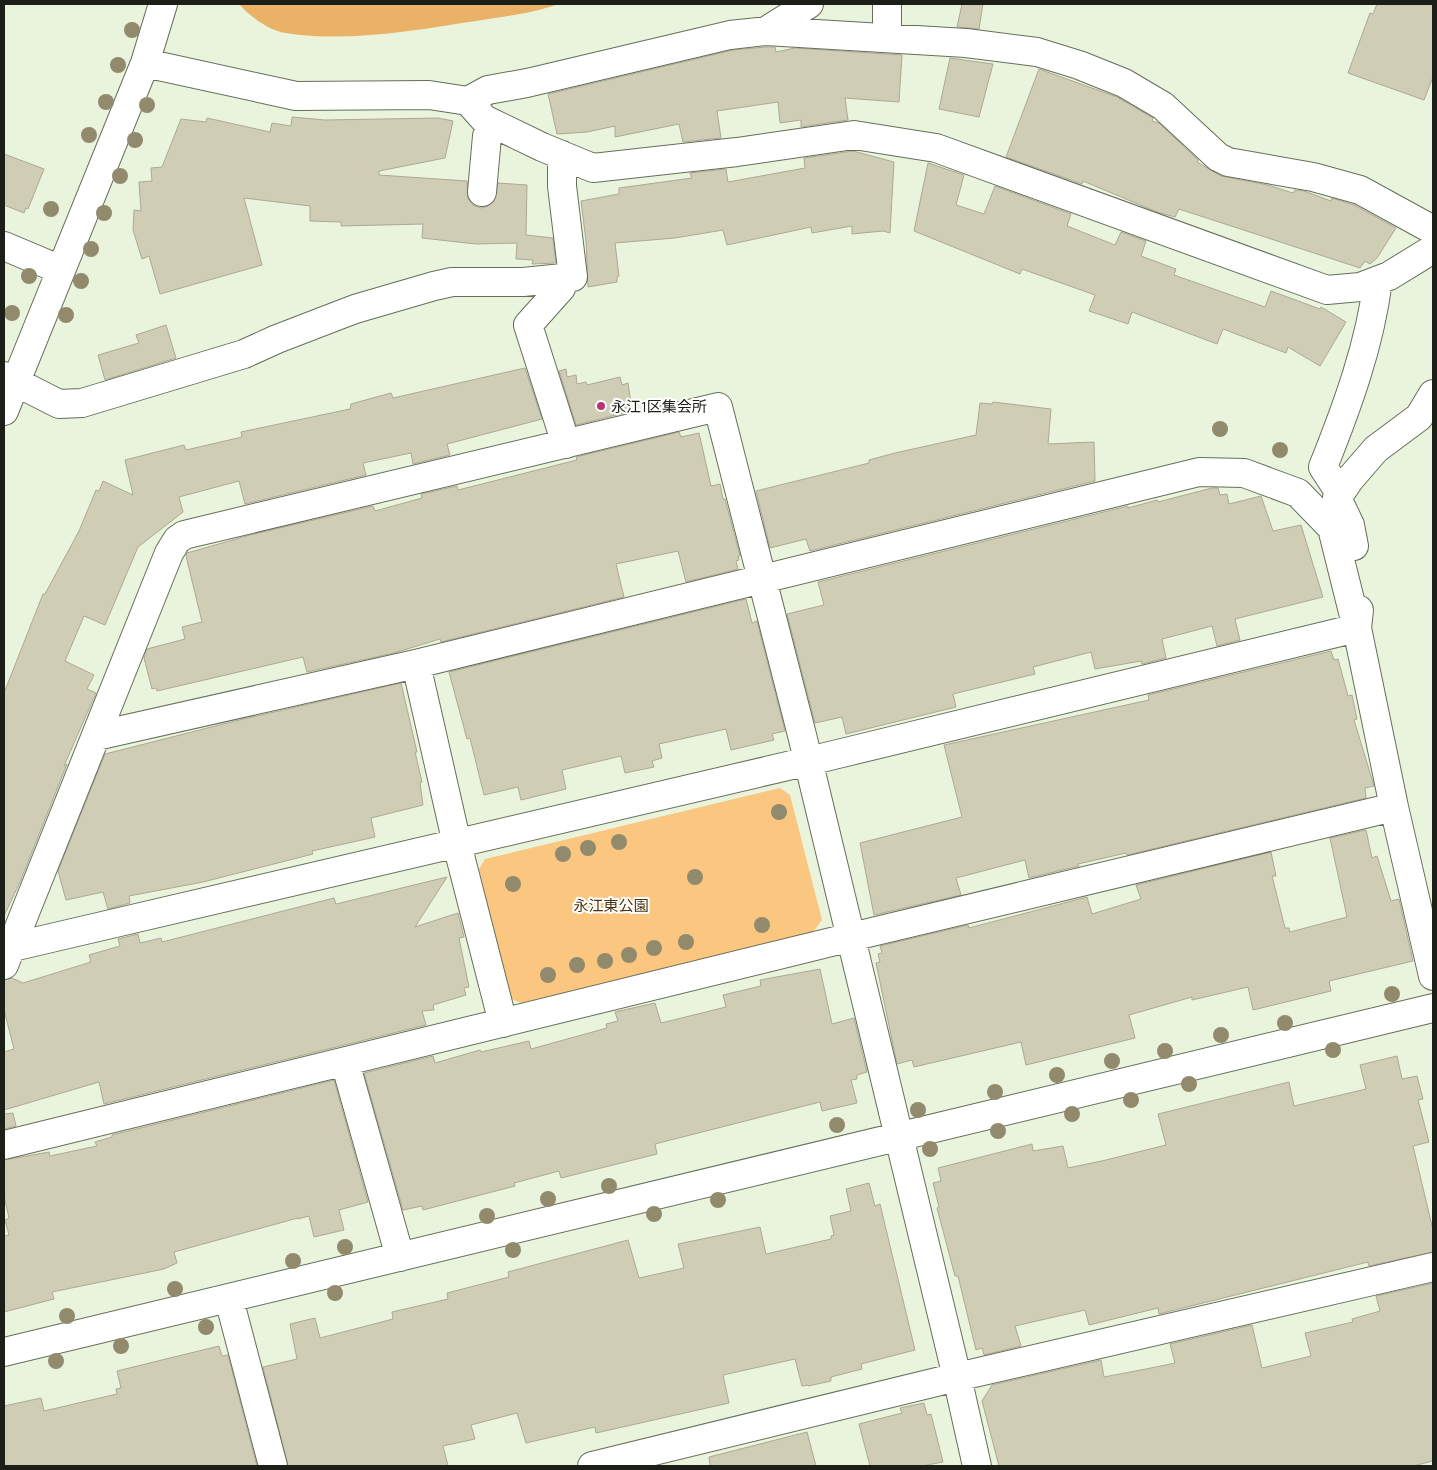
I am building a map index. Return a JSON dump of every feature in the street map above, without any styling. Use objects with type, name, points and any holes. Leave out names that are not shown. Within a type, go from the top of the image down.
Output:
[{"type":"street","points":[[4,411],[10,379],[61,270],[145,63],[163,4]]},
{"type":"street","points":[[766,31],[809,4]]},
{"type":"street","points":[[887,38],[888,4]]},
{"type":"street","points":[[468,101],[488,90],[527,83],[730,35],[766,31],[966,43],[1037,52],[1079,65],[1124,83],[1163,106],[1218,157],[1228,162],[1313,177],[1360,190],[1433,230]]},
{"type":"street","points":[[145,63],[296,96],[429,94],[468,101],[484,119],[593,168],[737,152],[854,135],[936,148],[1327,290],[1360,287],[1389,276],[1433,249]]},
{"type":"street","points":[[482,192],[487,136],[492,123]]},
{"type":"street","points":[[10,379],[59,404],[82,403],[244,354],[277,338],[355,310],[434,286],[452,282],[523,282],[573,277],[562,186],[562,155]]},
{"type":"street","points":[[4,246],[61,270]]},
{"type":"street","points":[[565,277],[562,288],[528,325],[566,444]]},
{"type":"street","points":[[1340,493],[1324,467],[1362,356],[1374,310],[1378,280]]},
{"type":"street","points":[[1357,628],[1362,585],[1350,525],[1337,498],[1376,449],[1418,417],[1433,394]]},
{"type":"street","points":[[6,955],[169,553],[177,540],[184,535],[718,406],[808,761],[958,1376],[977,1466]]},
{"type":"street","points":[[96,736],[416,664],[1199,472],[1244,473],[1298,493],[1332,528],[1357,628],[1394,808],[1433,976]]},
{"type":"street","points":[[6,955],[457,844],[1357,628]]},
{"type":"street","points":[[416,664],[457,844],[503,1023]]},
{"type":"street","points":[[4,1146],[851,937],[1394,808]]},
{"type":"street","points":[[4,1352],[229,1299],[899,1135],[1433,1008]]},
{"type":"street","points":[[345,1062],[400,1257]]},
{"type":"street","points":[[592,1466],[958,1376],[1433,1267]]},
{"type":"street","points":[[229,1299],[273,1466]]},
{"type":"green space","name":"永江東公園","points":[[780,788],[790,795],[822,920],[813,932],[521,1003],[509,998],[479,869],[485,859]]},
{"type":"shaded area","points":[[239,4],[558,4],[528,12],[430,28],[333,37],[280,32],[260,22]]},
{"type":"building","points":[[962,4],[983,4],[979,29],[957,27]]},
{"type":"building","points":[[1377,4],[1433,4],[1433,77],[1424,100],[1348,73],[1370,13],[1373,14]]},
{"type":"building","points":[[775,47],[776,52],[795,48],[902,55],[899,102],[845,98],[848,120],[801,127],[801,120],[780,123],[778,102],[717,111],[721,138],[683,142],[679,124],[615,137],[615,126],[587,132],[557,134],[548,94],[733,50]]},
{"type":"building","points":[[950,58],[993,64],[979,117],[939,109]]},
{"type":"building","points":[[1039,69],[1117,97],[1153,118],[1152,121],[1159,123],[1198,160],[1197,162],[1221,176],[1268,185],[1293,193],[1295,190],[1304,191],[1331,201],[1332,198],[1354,205],[1396,228],[1377,258],[1370,264],[1365,261],[1360,268],[1179,209],[1175,217],[1157,212],[1083,181],[1082,184],[1006,157]]},
{"type":"building","points":[[292,117],[325,120],[438,118],[453,121],[445,158],[379,171],[379,175],[467,181],[468,199],[473,205],[481,208],[488,206],[494,201],[498,183],[527,185],[526,235],[553,238],[556,263],[532,264],[533,260],[516,259],[517,243],[476,244],[422,238],[423,224],[341,226],[341,222],[310,221],[310,206],[244,198],[262,265],[160,294],[149,256],[142,259],[133,230],[134,210],[141,211],[139,182],[152,181],[151,168],[162,167],[181,119],[206,122],[207,118],[270,132],[272,123],[291,126]]},
{"type":"building","points":[[853,151],[894,162],[890,233],[883,231],[852,234],[852,226],[812,233],[811,227],[727,245],[723,230],[675,238],[615,243],[619,276],[617,277],[617,282],[588,287],[586,241],[581,201],[619,194],[619,188],[692,178],[690,173],[726,169],[728,182],[805,168],[804,158]]},
{"type":"building","points":[[4,154],[44,169],[28,209],[26,208],[24,213],[4,205]]},
{"type":"building","points":[[928,163],[964,175],[956,205],[984,214],[995,186],[1071,214],[1067,226],[1115,245],[1121,232],[1146,241],[1141,256],[1176,269],[1174,275],[1265,307],[1271,291],[1320,309],[1321,307],[1346,322],[1320,366],[1288,347],[1286,353],[1223,329],[1217,344],[1132,312],[1128,324],[1089,311],[1095,295],[1022,269],[1020,274],[914,231]]},
{"type":"building","points":[[166,325],[176,358],[105,380],[98,355],[139,343],[136,335]]},
{"type":"building","points":[[525,368],[542,419],[447,444],[450,455],[413,464],[411,453],[363,463],[366,475],[245,504],[239,481],[179,497],[183,512],[138,547],[105,625],[84,616],[65,661],[94,675],[87,689],[96,693],[64,766],[67,764],[20,882],[4,916],[4,693],[43,594],[45,594],[79,531],[96,490],[99,491],[103,481],[133,495],[125,460],[184,445],[186,450],[242,437],[241,432],[350,409],[351,404],[391,393],[393,398]]},
{"type":"building","points":[[566,369],[567,377],[576,375],[577,384],[586,382],[587,385],[620,377],[622,385],[628,383],[632,411],[576,425],[559,371]]},
{"type":"building","points":[[993,402],[1051,409],[1048,444],[1094,442],[1095,481],[810,551],[806,539],[770,548],[756,491],[869,463],[869,460],[895,453],[976,435],[980,403],[992,404]]},
{"type":"building","points":[[679,432],[681,437],[699,433],[711,486],[720,484],[723,499],[725,499],[740,556],[738,556],[739,560],[736,561],[738,569],[686,582],[678,551],[616,564],[624,597],[441,642],[440,639],[394,653],[307,672],[303,657],[157,691],[156,688],[152,689],[144,658],[147,649],[185,639],[182,627],[202,622],[186,556],[187,553],[250,535],[373,506],[375,511],[422,498],[421,494],[457,486],[458,490],[577,460],[576,457]]},
{"type":"building","points":[[1218,488],[1220,495],[1227,494],[1229,504],[1261,496],[1273,531],[1301,525],[1323,597],[1235,619],[1240,640],[1217,646],[1212,626],[1162,639],[1166,658],[1142,664],[1141,661],[1095,669],[1091,652],[1033,667],[1035,674],[953,694],[956,707],[846,734],[842,717],[815,723],[787,614],[824,605],[818,582],[1128,506],[1128,508],[1157,500],[1158,502]]},
{"type":"building","points":[[746,599],[752,623],[757,621],[785,731],[772,734],[774,740],[731,750],[726,729],[659,744],[662,758],[652,761],[654,767],[625,773],[621,756],[562,770],[566,789],[521,800],[518,787],[484,795],[470,738],[467,739],[449,672]]},
{"type":"building","points":[[1331,651],[1334,660],[1338,659],[1348,696],[1352,695],[1357,719],[1354,720],[1374,786],[1365,788],[1366,798],[1127,855],[1126,853],[1078,864],[1079,866],[1029,878],[1025,860],[956,878],[961,895],[874,915],[860,843],[962,817],[944,745],[1149,700],[1148,695]]},
{"type":"building","points":[[401,683],[417,752],[415,752],[422,782],[420,783],[423,805],[371,818],[375,837],[312,851],[313,854],[203,882],[129,896],[130,903],[108,909],[103,892],[66,900],[58,871],[105,754],[235,721]]},
{"type":"building","points":[[1366,830],[1372,858],[1377,856],[1391,901],[1399,899],[1413,961],[1329,981],[1331,991],[1253,1010],[1248,987],[1192,1000],[1192,997],[1129,1015],[1135,1038],[1026,1065],[1021,1042],[914,1067],[912,1060],[897,1064],[876,963],[880,962],[878,954],[882,953],[880,946],[968,925],[969,928],[1087,897],[1092,914],[1141,899],[1136,885],[1271,852],[1276,876],[1272,876],[1285,928],[1289,928],[1290,932],[1347,917],[1330,838]]},
{"type":"building","points":[[447,877],[415,927],[458,913],[464,937],[459,938],[469,987],[464,988],[466,995],[433,1005],[434,1010],[422,1011],[426,1025],[104,1104],[99,1082],[4,1110],[4,1052],[14,1049],[4,1010],[4,980],[12,978],[23,983],[91,962],[89,955],[120,946],[118,939],[138,934],[140,943],[161,938],[162,942],[334,898],[336,904]]},
{"type":"building","points":[[820,969],[832,1024],[854,1018],[867,1072],[857,1075],[857,1079],[851,1080],[857,1103],[822,1111],[820,1102],[655,1144],[657,1154],[561,1178],[559,1171],[514,1183],[515,1186],[423,1210],[422,1206],[403,1210],[364,1073],[433,1056],[435,1063],[480,1050],[481,1052],[529,1041],[531,1049],[607,1028],[606,1024],[618,1021],[615,1012],[655,1003],[661,1023],[726,1007],[723,995],[761,986],[760,980]]},
{"type":"building","points":[[1397,1056],[1402,1079],[1417,1076],[1423,1099],[1418,1100],[1429,1142],[1413,1146],[1433,1230],[1433,1252],[1369,1266],[1368,1262],[1159,1314],[1158,1308],[1089,1325],[1085,1310],[1015,1326],[1021,1346],[984,1355],[982,1348],[976,1350],[958,1276],[955,1276],[937,1208],[939,1207],[933,1183],[941,1181],[938,1168],[1032,1144],[1033,1151],[1063,1146],[1068,1168],[1106,1160],[1166,1145],[1158,1114],[1289,1082],[1294,1106],[1366,1089],[1360,1065]]},
{"type":"building","points":[[334,1080],[368,1202],[339,1210],[344,1230],[314,1237],[309,1216],[298,1218],[174,1252],[177,1263],[164,1269],[52,1292],[54,1299],[4,1312],[4,1236],[9,1235],[5,1220],[9,1218],[4,1196],[4,1160],[49,1152],[50,1156],[97,1146],[95,1142],[112,1137],[112,1135]]},
{"type":"building","points":[[13,1113],[16,1126],[4,1129],[4,1114]]},
{"type":"building","points":[[869,1183],[875,1206],[880,1204],[915,1350],[861,1364],[862,1369],[831,1377],[831,1381],[808,1386],[802,1386],[795,1359],[723,1375],[729,1403],[596,1433],[595,1427],[526,1443],[517,1413],[471,1425],[475,1439],[443,1446],[448,1466],[288,1466],[263,1367],[297,1359],[290,1324],[315,1318],[320,1338],[393,1319],[392,1312],[448,1299],[447,1293],[509,1277],[508,1272],[628,1240],[639,1278],[684,1268],[678,1244],[760,1227],[766,1254],[831,1239],[831,1236],[834,1235],[830,1216],[851,1211],[846,1189]]},
{"type":"building","points":[[1433,1283],[1433,1461],[1413,1466],[999,1466],[982,1401],[992,1385],[1101,1360],[1104,1377],[1175,1363],[1170,1344],[1252,1325],[1262,1368],[1311,1356],[1305,1333],[1353,1322],[1352,1319],[1380,1311],[1376,1296]]},
{"type":"building","points":[[219,1346],[222,1356],[228,1355],[257,1466],[4,1466],[4,1406],[41,1398],[44,1411],[117,1394],[116,1389],[121,1388],[117,1371]]},
{"type":"building","points":[[924,1403],[927,1415],[931,1414],[943,1462],[922,1466],[870,1466],[859,1424],[902,1413],[900,1408]]},
{"type":"building","points":[[807,1432],[816,1466],[710,1466],[709,1457]]},
{"type":"place","name":"永江1区集会所","points":[[601,406]]}]
